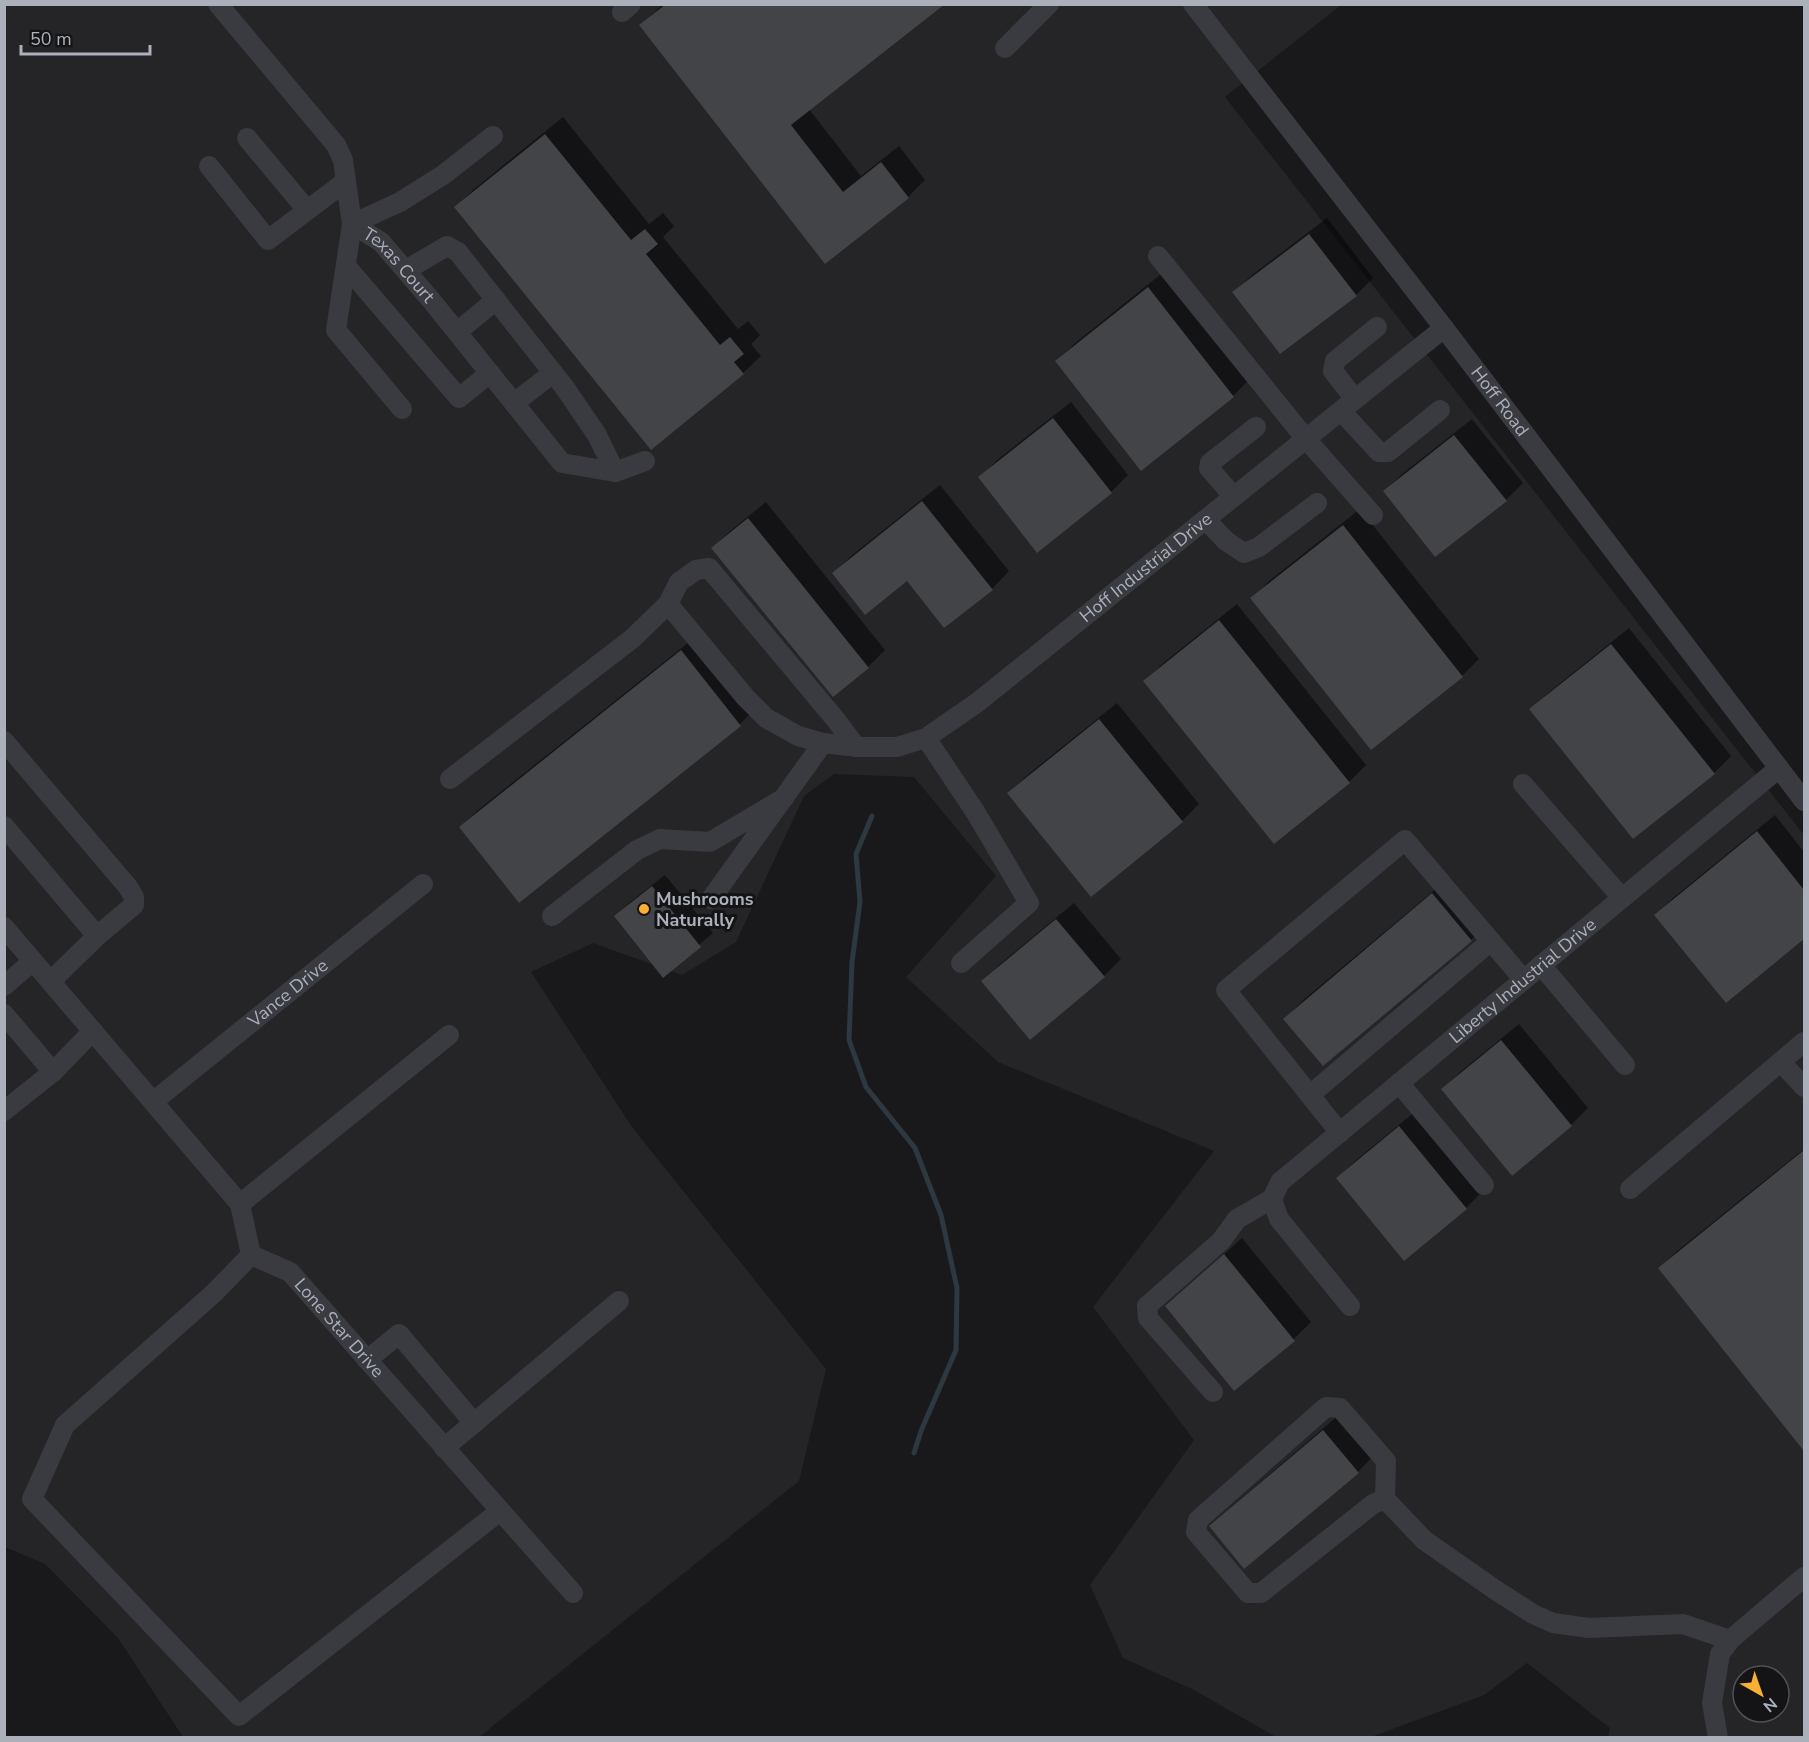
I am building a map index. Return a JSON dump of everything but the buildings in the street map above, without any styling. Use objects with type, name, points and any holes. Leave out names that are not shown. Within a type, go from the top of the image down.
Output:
[{"type":"street","name":"Texas Court","points":[[218,4],[336,145],[343,160],[352,224],[381,242],[406,270],[562,463],[615,471]]},
{"type":"street","points":[[1005,48],[1049,4]]},
{"type":"street","name":"Hoff Road","points":[[1194,4],[1804,801]]},
{"type":"street","points":[[402,409],[336,330],[352,224],[417,192],[493,136]]},
{"type":"street","points":[[247,138],[307,210]]},
{"type":"street","points":[[209,166],[268,240],[346,181]]},
{"type":"street","points":[[406,270],[447,246],[458,252],[553,373],[597,435],[615,471],[645,461]]},
{"type":"street","points":[[1158,256],[1306,439],[1373,515]]},
{"type":"street","points":[[346,266],[459,398],[490,373]]},
{"type":"street","points":[[457,332],[495,300]]},
{"type":"street","points":[[1377,327],[1335,361],[1333,371],[1348,405],[1379,452],[1388,452],[1440,410]]},
{"type":"street","name":"Hoff Industrial Drive","points":[[668,604],[746,698],[766,718],[798,736],[823,743],[856,747],[897,747],[926,738],[978,702],[1444,328]]},
{"type":"street","points":[[514,403],[553,373]]},
{"type":"street","points":[[1234,497],[1209,468],[1210,463],[1257,427]]},
{"type":"street","points":[[1206,520],[1226,541],[1244,553],[1259,547],[1317,503]]},
{"type":"street","points":[[450,779],[633,638],[668,604],[679,582],[696,570],[709,568],[856,747]]},
{"type":"street","points":[[926,738],[976,813],[1029,903],[961,963]]},
{"type":"street","points":[[4,741],[134,897],[134,905],[97,936],[51,981]]},
{"type":"street","points":[[711,899],[823,743]]},
{"type":"street","name":"Liberty Industrial Drive","points":[[1272,1198],[1280,1182],[1779,768]]},
{"type":"street","points":[[1523,784],[1623,898]]},
{"type":"street","points":[[552,916],[645,846],[660,839],[710,842],[784,798]]},
{"type":"street","points":[[4,826],[97,936]]},
{"type":"street","points":[[1340,1132],[1226,990],[1405,840],[1524,980]]},
{"type":"street","name":"Vance Drive","points":[[154,1101],[423,884]]},
{"type":"street","points":[[4,927],[240,1204],[250,1255],[214,1293],[65,1425],[32,1499],[239,1716],[500,1511]]},
{"type":"street","points":[[1310,1095],[1491,941]]},
{"type":"street","points":[[4,986],[33,961]]},
{"type":"street","points":[[1541,965],[1625,1065]]},
{"type":"street","points":[[4,1014],[53,1072]]},
{"type":"street","points":[[4,1111],[53,1072],[93,1031]]},
{"type":"street","points":[[240,1204],[449,1035]]},
{"type":"street","points":[[1630,1189],[1804,1042]]},
{"type":"street","points":[[1781,1062],[1804,1087]]},
{"type":"street","points":[[1399,1083],[1484,1185]]},
{"type":"street","points":[[1212,1392],[1148,1318],[1147,1306],[1215,1247],[1237,1219],[1272,1198],[1279,1219],[1350,1306]]},
{"type":"street","name":"Lone Star Drive","points":[[250,1255],[290,1272],[573,1593]]},
{"type":"street","points":[[444,1448],[619,1301]]},
{"type":"street","points":[[367,1360],[399,1334],[474,1423]]},
{"type":"street","points":[[1385,1499],[1373,1504],[1261,1593],[1248,1593],[1196,1532],[1198,1520],[1326,1407],[1340,1407],[1386,1461],[1385,1499],[1424,1540],[1494,1590],[1533,1614],[1553,1623],[1589,1628],[1683,1624],[1725,1647]]},
{"type":"street","points":[[1718,1737],[1712,1703],[1725,1647],[1803,1580]]},
{"type":"shaded area","points":[[5,5],[1341,5],[1225,97],[1804,835],[1804,1737],[1608,1737],[1610,1728],[1527,1663],[1484,1695],[1371,1737],[1276,1737],[1194,1690],[1123,1658],[1090,1585],[1194,1440],[1093,1307],[1214,1151],[998,1062],[906,977],[996,876],[914,777],[834,774],[804,796],[736,942],[682,975],[593,943],[531,972],[632,1127],[826,1369],[799,1481],[479,1737],[183,1737],[118,1638],[45,1564],[5,1547]]},
{"type":"waterway","points":[[872,816],[856,854],[860,902],[852,962],[849,1040],[866,1087],[915,1148],[941,1215],[957,1288],[956,1350],[921,1431],[914,1453]]},
{"type":"place","name":"Mushrooms Naturally","points":[[644,909]]}]
